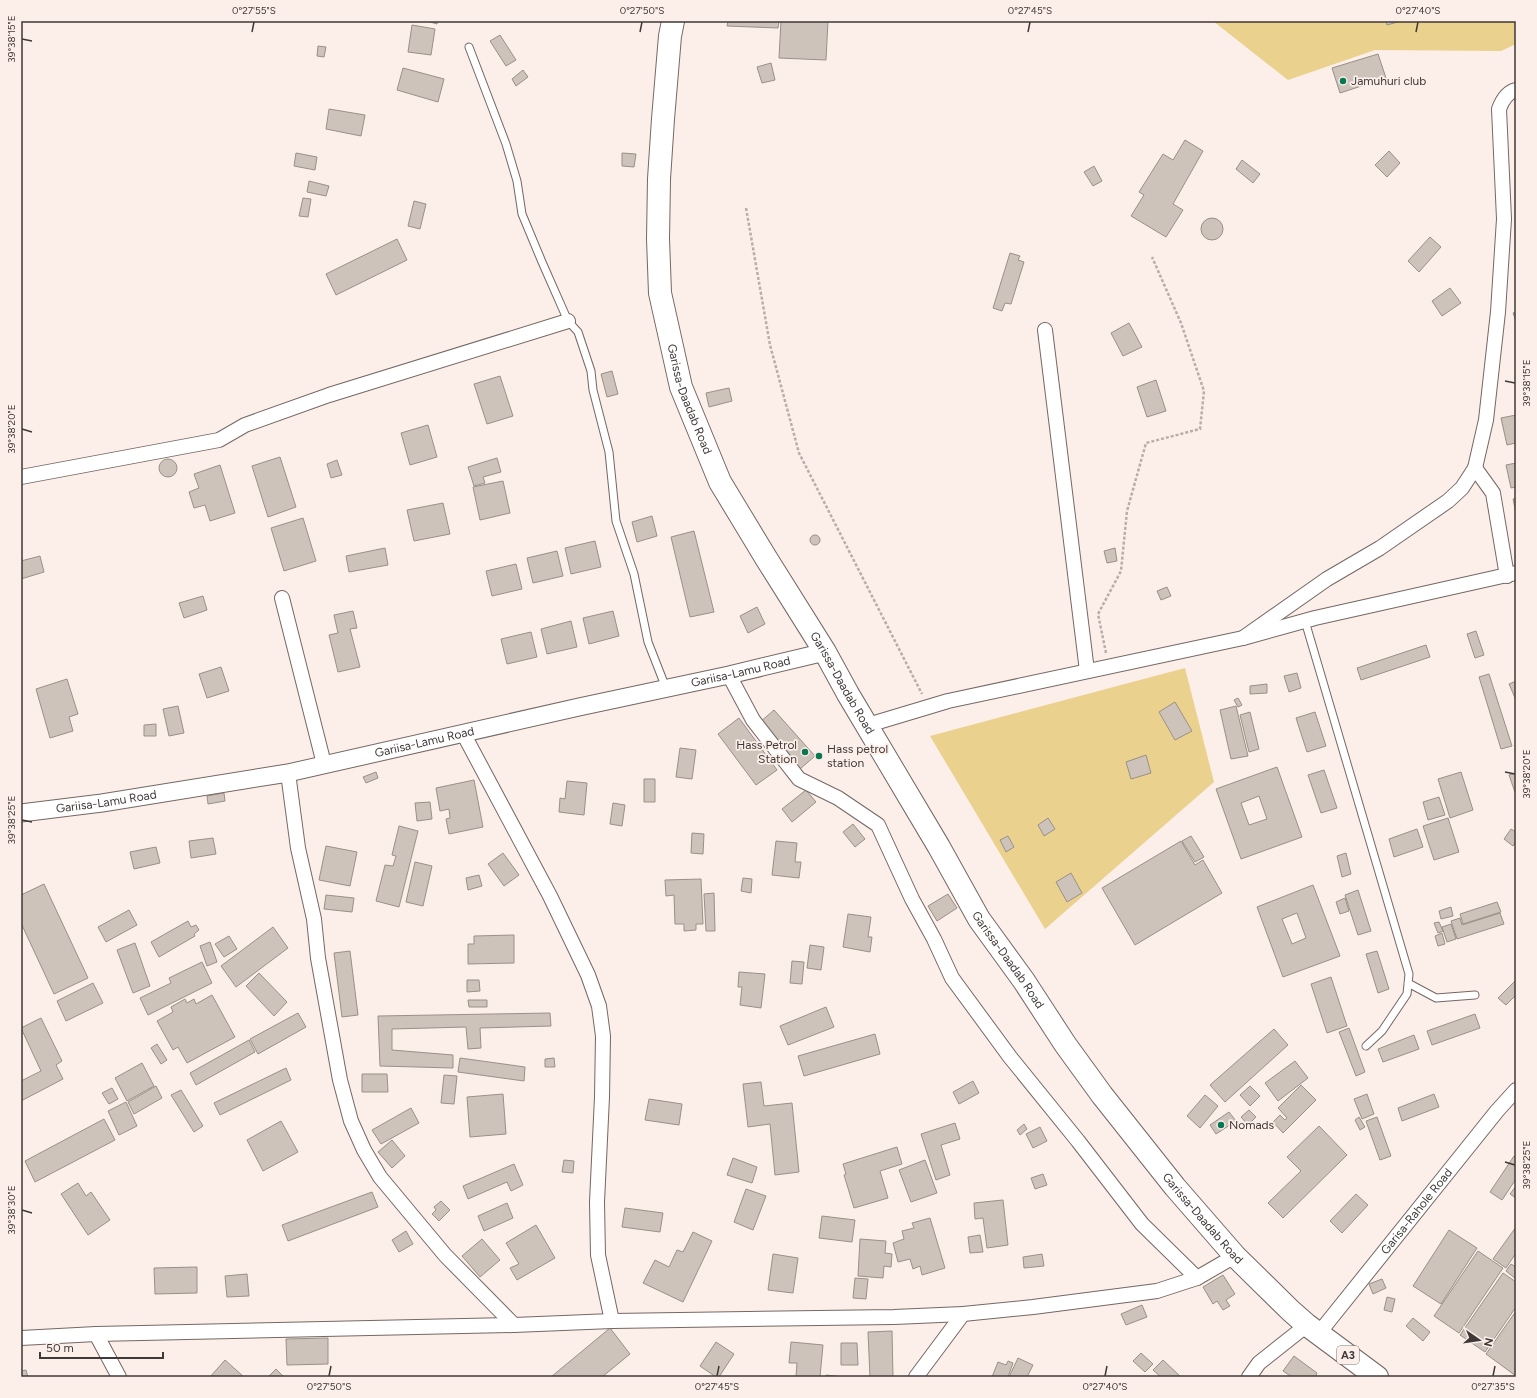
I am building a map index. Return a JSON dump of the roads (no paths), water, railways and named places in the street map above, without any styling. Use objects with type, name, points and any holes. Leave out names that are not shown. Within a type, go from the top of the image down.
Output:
[{"type":"highway","name":"Garissa-Daadab Road","points":[[672,29],[659,178],[658,239],[660,293],[681,386],[701,439],[720,482],[825,652],[848,694],[868,725],[939,847],[979,919],[1024,981],[1065,1044],[1175,1187],[1235,1256],[1291,1311],[1313,1329]]},
{"type":"highway","name":"A3","points":[[1313,1329],[1377,1377]]},
{"type":"street","points":[[1243,638],[1327,579],[1380,548],[1448,501],[1462,488],[1475,468],[1486,420],[1498,312],[1504,219],[1499,109],[1505,97],[1512,91],[1516,90]]},
{"type":"street","points":[[21,477],[218,440],[245,425],[329,395],[568,321]]},
{"type":"street","points":[[1045,330],[1087,671]]},
{"type":"street","points":[[868,725],[948,701],[1243,638],[1305,621],[1512,575],[1493,493],[1475,468]]},
{"type":"street","points":[[282,598],[324,764]]},
{"type":"street","name":"Gariisa-Lamu Road","points":[[21,813],[102,803],[248,781],[288,773],[729,675],[825,652]]},
{"type":"street","points":[[729,675],[753,720],[799,779],[838,798],[878,825],[912,899],[934,939],[952,978],[1010,1057],[1078,1141],[1142,1224],[1197,1278]]},
{"type":"street","points":[[463,733],[550,896],[588,975],[599,1006],[603,1036],[602,1097],[596,1202],[598,1255],[612,1321]]},
{"type":"street","points":[[288,773],[298,848],[314,919],[318,958],[337,1065],[351,1121],[364,1150],[380,1177],[445,1255],[514,1325]]},
{"type":"street","name":"Garisa-Rahole Road","points":[[1249,1377],[1259,1363],[1313,1329],[1496,1111],[1516,1090]]},
{"type":"street","points":[[21,1338],[96,1334],[514,1325],[612,1321],[894,1317],[963,1314],[1033,1307],[1157,1291],[1197,1278],[1235,1256]]},
{"type":"street","points":[[916,1377],[963,1314]]},
{"type":"street","points":[[96,1334],[119,1377]]},
{"type":"lane","points":[[469,46],[506,144],[517,181],[522,214],[568,321],[578,332],[591,371],[593,390],[609,452],[616,521],[634,574],[648,642],[666,688]]},
{"type":"lane","points":[[1305,621],[1409,974],[1408,994],[1382,1031],[1366,1046]]},
{"type":"lane","points":[[1408,983],[1436,998],[1475,995]]},
{"type":"place","name":"Jamuhuri club","points":[[1343,81]]},
{"type":"place","name":"Hass Petrol Station","points":[[805,752]]},
{"type":"place","name":"Hass petrol station","points":[[819,756]]},
{"type":"place","name":"Nomads","points":[[1221,1125]]}]
